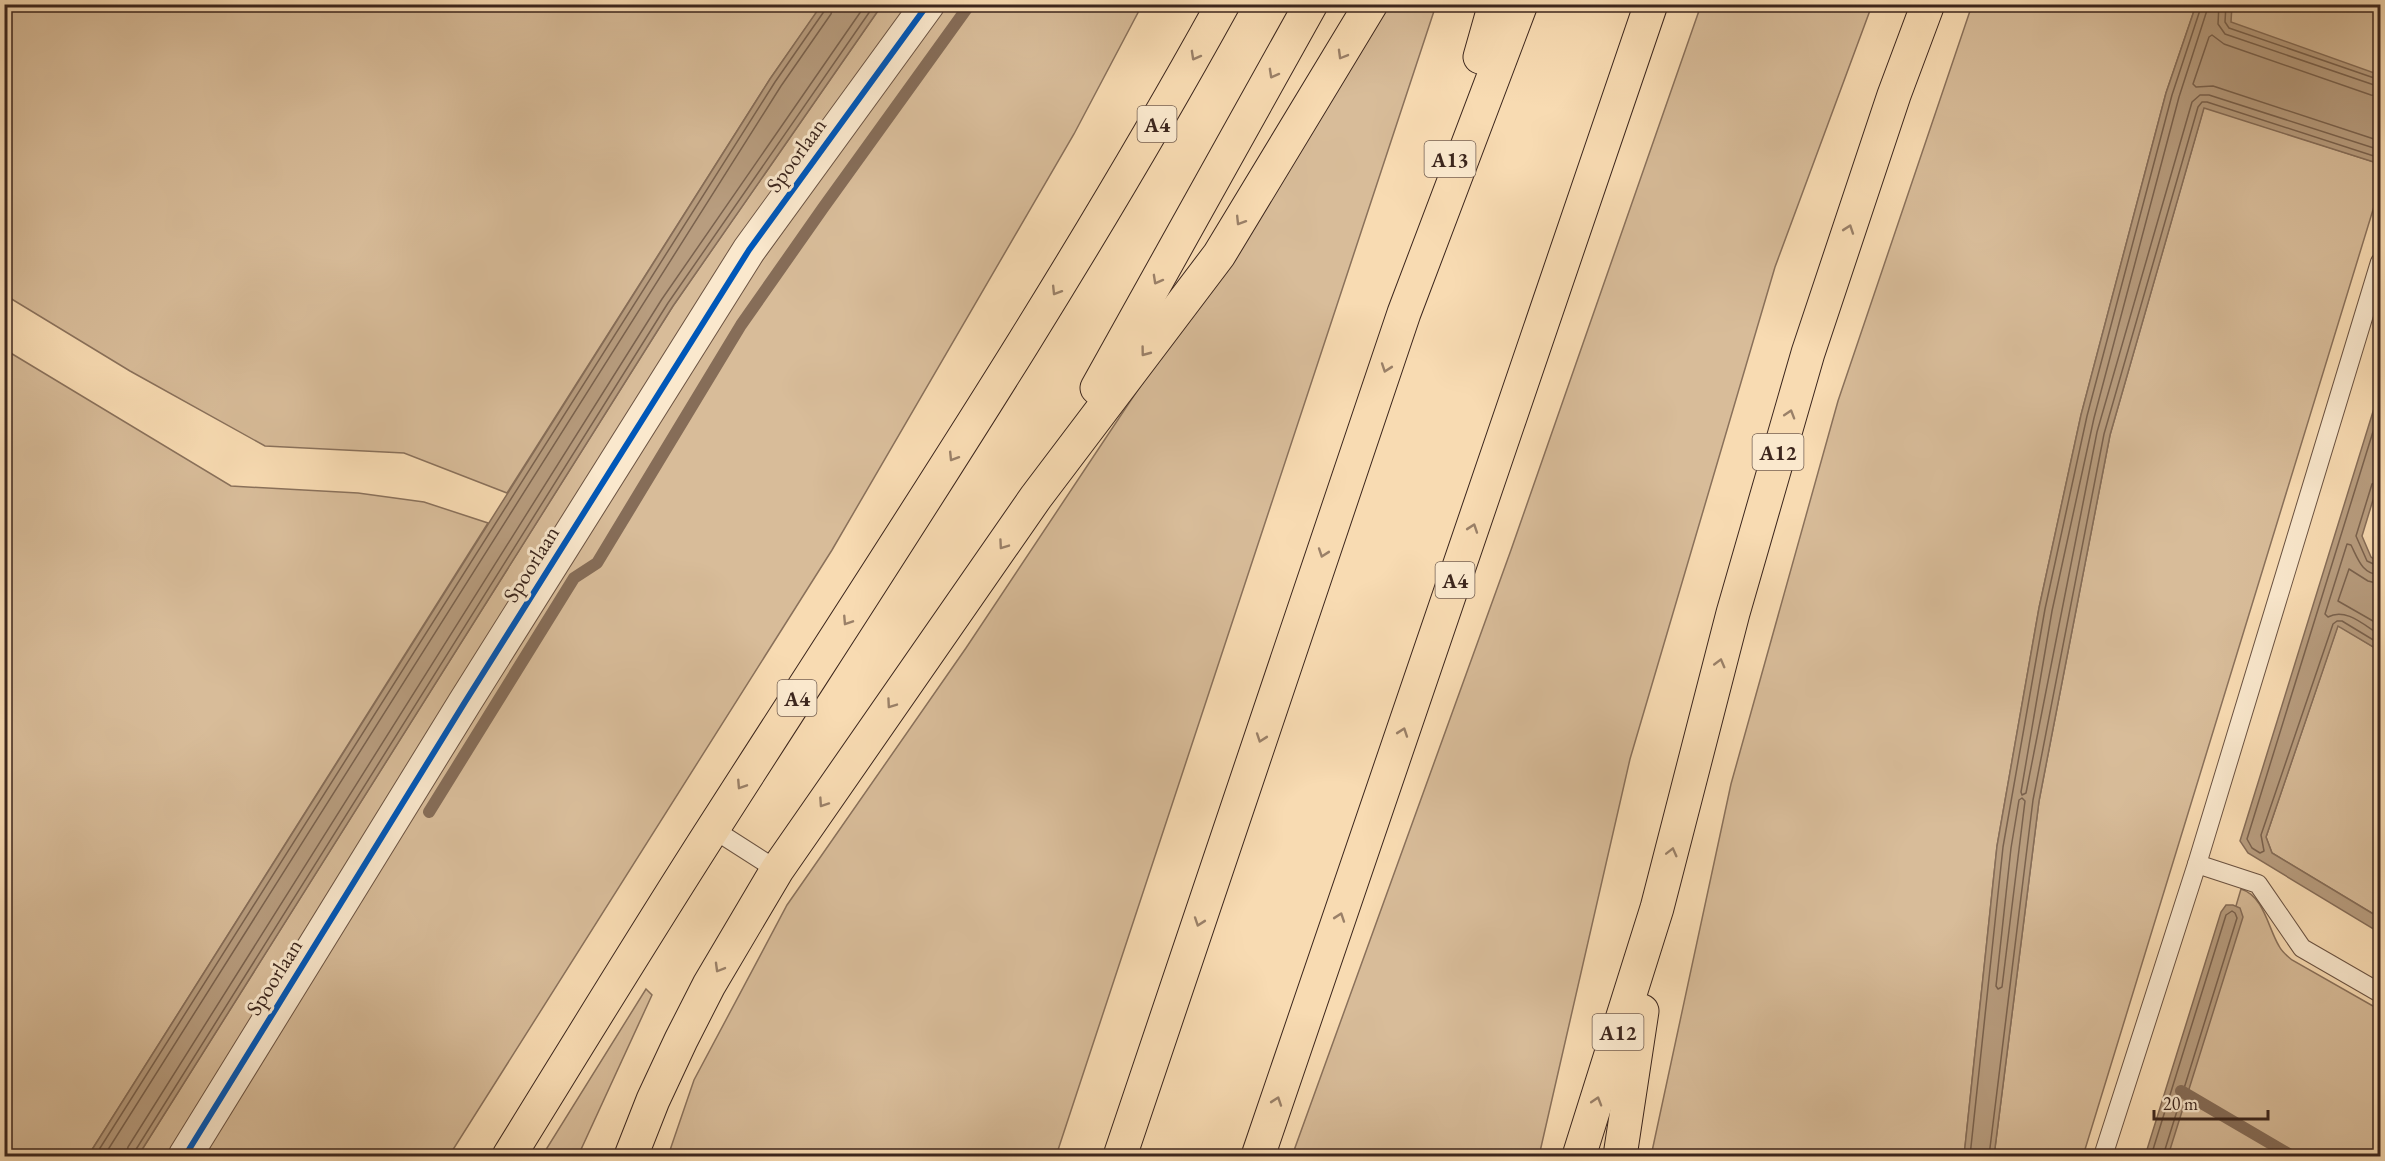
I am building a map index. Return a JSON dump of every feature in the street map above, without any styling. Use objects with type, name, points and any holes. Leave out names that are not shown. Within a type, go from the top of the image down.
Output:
[{"type":"highway","name":"A4","points":[[509,1156],[713,829],[950,462],[1087,242],[1158,123],[1223,4]]},
{"type":"highway","points":[[1036,497],[1311,4]]},
{"type":"highway","points":[[631,1156],[652,1100],[681,1040],[715,974],[777,870],[1036,497],[1219,255],[1371,4]]},
{"type":"highway","name":"A13","points":[[1404,313],[1495,4]]},
{"type":"highway","points":[[1120,1156],[1404,313],[1521,4]]},
{"type":"highway","name":"A4","points":[[1258,1156],[1651,4]]},
{"type":"highway","name":"A12","points":[[1580,1156],[1658,908],[1698,745],[1775,463],[1843,247],[1928,4]]},
{"type":"highway","name":"A12","points":[[1620,1156],[1658,908]]},
{"type":"street","name":"Spoorlaan","points":[[185,1156],[459,712],[749,250],[928,4]]},
{"type":"lane","points":[[2103,1156],[2197,864],[2380,262]]},
{"type":"lane","points":[[713,829],[777,870]]},
{"type":"lane","points":[[2197,864],[2258,884],[2302,948],[2380,993]]},
{"type":"shaded area","points":[[4,5],[822,5],[770,79],[507,493],[404,453],[265,446],[130,371],[5,295]]},
{"type":"shaded area","points":[[882,5],[910,5],[727,261],[166,1156],[138,1156],[673,306]]},
{"type":"shaded area","points":[[944,5],[1142,5],[1074,134],[832,550],[449,1156],[198,1156],[743,287]]},
{"type":"shaded area","points":[[1378,5],[1436,5],[1056,1156],[668,1156],[694,1080],[787,905],[966,648],[1145,379]]},
{"type":"shaded area","points":[[1701,5],[1872,5],[1775,267],[1630,759],[1539,1156],[1292,1156],[1511,550]]},
{"type":"shaded area","points":[[1972,5],[2196,5],[2166,93],[2081,415],[2039,608],[1997,846],[1964,1156],[1651,1156],[1731,784],[1838,401]]},
{"type":"shaded area","points":[[2207,5],[2380,5],[2380,124],[2190,52]]},
{"type":"shaded area","points":[[2204,107],[2380,164],[2380,187],[2083,1156],[1994,1156],[2039,801],[2110,435]]},
{"type":"shaded area","points":[[4,349],[231,486],[358,493],[424,502],[488,523],[88,1156],[5,1156]]},
{"type":"shaded area","points":[[2338,625],[2380,651],[2380,918],[2272,853],[2266,837]]},
{"type":"shaded area","points":[[2241,889],[2255,898],[2260,905],[2275,939],[2288,957],[2380,1010],[2380,1156],[2162,1156]]},
{"type":"shaded area","points":[[646,989],[652,995],[578,1156],[542,1156]]},
{"type":"water","points":[[822,4],[882,5],[673,306],[138,1156],[88,1156],[770,79]]},
{"type":"water","points":[[2196,5],[2232,5],[2231,22],[2380,75],[2380,164],[2204,108],[2110,435],[2039,801],[1994,1156],[1964,1156],[1997,846],[2039,608],[2081,415],[2166,93]]},
{"type":"water","points":[[2380,389],[2380,477],[2362,536],[2371,557],[2380,563],[2380,651],[2338,626],[2266,837],[2272,853],[2380,918],[2380,933],[2248,853],[2240,841]]},
{"type":"water","points":[[2226,905],[2240,908],[2243,917],[2168,1156],[2145,1156],[2221,912]]},
{"type":"waterway","points":[[429,812],[574,578],[597,563],[741,325],[970,4]]},
{"type":"waterway","points":[[2181,1091],[2292,1156]]},
{"type":"cycle path","points":[[185,1156],[465,702],[749,250],[928,4]]}]
